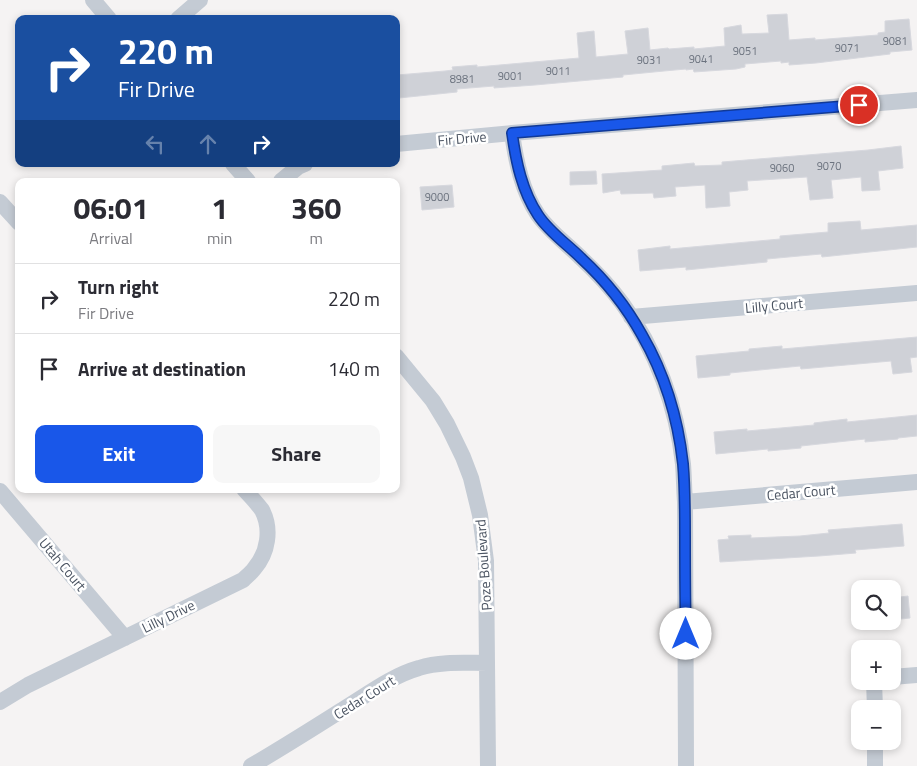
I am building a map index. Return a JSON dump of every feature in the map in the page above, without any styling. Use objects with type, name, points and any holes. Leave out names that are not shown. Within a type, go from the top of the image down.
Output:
[{"type":"street","points":[[93,0],[106,15]]},
{"type":"street","points":[[183,15],[200,0]]},
{"type":"street","name":"Fir Drive","points":[[400,144],[917,100]]},
{"type":"street","points":[[512,133],[516,162],[527,194],[539,216],[554,234],[582,258],[622,303],[652,352],[668,395],[678,431],[683,463],[685,502],[686,766]]},
{"type":"street","points":[[235,167],[245,178]]},
{"type":"street","points":[[285,178],[298,167]]},
{"type":"street","points":[[0,202],[15,219]]},
{"type":"street","name":"Lilly Court","points":[[631,317],[917,293]]},
{"type":"street","name":"Poze Boulevard","points":[[400,361],[433,401],[463,457],[471,478],[482,528],[486,561],[488,766]]},
{"type":"street","name":"Cedar Court","points":[[685,502],[917,482]]},
{"type":"street","name":"Utah Court","points":[[0,490],[125,638]]},
{"type":"street","name":"Lilly Drive","points":[[0,702],[28,685],[243,580],[262,557],[267,539],[267,524],[261,510],[247,493]]},
{"type":"street","name":"Cedar Court","points":[[251,766],[393,678],[431,665],[487,663]]},
{"type":"street","points":[[901,676],[917,675]]},
{"type":"street","points":[[875,750],[875,766]]},
{"type":"building","points":[[787,14],[789,40],[878,35],[878,33],[885,32],[885,21],[909,19],[912,50],[816,63],[789,65],[789,62],[781,63],[781,61],[745,64],[745,67],[736,69],[694,72],[693,69],[686,69],[535,85],[457,89],[457,92],[400,98],[400,75],[453,70],[452,67],[477,65],[477,67],[579,58],[577,33],[594,31],[596,57],[628,54],[625,31],[648,28],[650,50],[694,47],[694,49],[725,46],[724,28],[741,25],[742,34],[769,33],[767,15]]},
{"type":"building","points":[[901,146],[903,168],[878,171],[880,190],[862,191],[861,177],[831,180],[833,198],[810,200],[807,177],[747,181],[748,190],[729,192],[730,206],[706,208],[705,185],[675,187],[676,196],[654,198],[653,193],[621,194],[620,190],[603,193],[602,174],[662,170],[662,166],[694,163],[695,166],[722,165],[722,162]]},
{"type":"building","points":[[596,171],[597,184],[570,185],[570,172]]},
{"type":"building","points":[[452,185],[454,207],[422,210],[420,187]]},
{"type":"building","points":[[860,221],[861,230],[917,225],[917,247],[822,257],[821,254],[767,259],[767,262],[686,270],[686,267],[640,271],[638,250],[670,246],[670,249],[780,239],[780,236],[828,232],[828,223]]},
{"type":"building","points":[[917,337],[917,357],[910,358],[912,372],[893,374],[891,361],[801,369],[800,366],[698,378],[696,356],[782,346],[782,349]]},
{"type":"building","points":[[917,415],[917,436],[865,442],[865,439],[768,451],[768,449],[716,454],[714,432],[814,425],[814,423],[847,419],[847,422]]},
{"type":"building","points":[[902,524],[904,546],[855,550],[856,553],[720,562],[718,540],[729,539],[728,536],[751,535],[751,538],[800,536],[829,533],[828,530]]},
{"type":"building","points":[[908,596],[910,618],[901,619],[901,597]]},
{"type":"route","points":[[686,634],[683,463],[678,431],[660,371],[652,352],[622,303],[582,258],[554,234],[539,216],[527,194],[516,162],[512,133],[859,105]]}]
